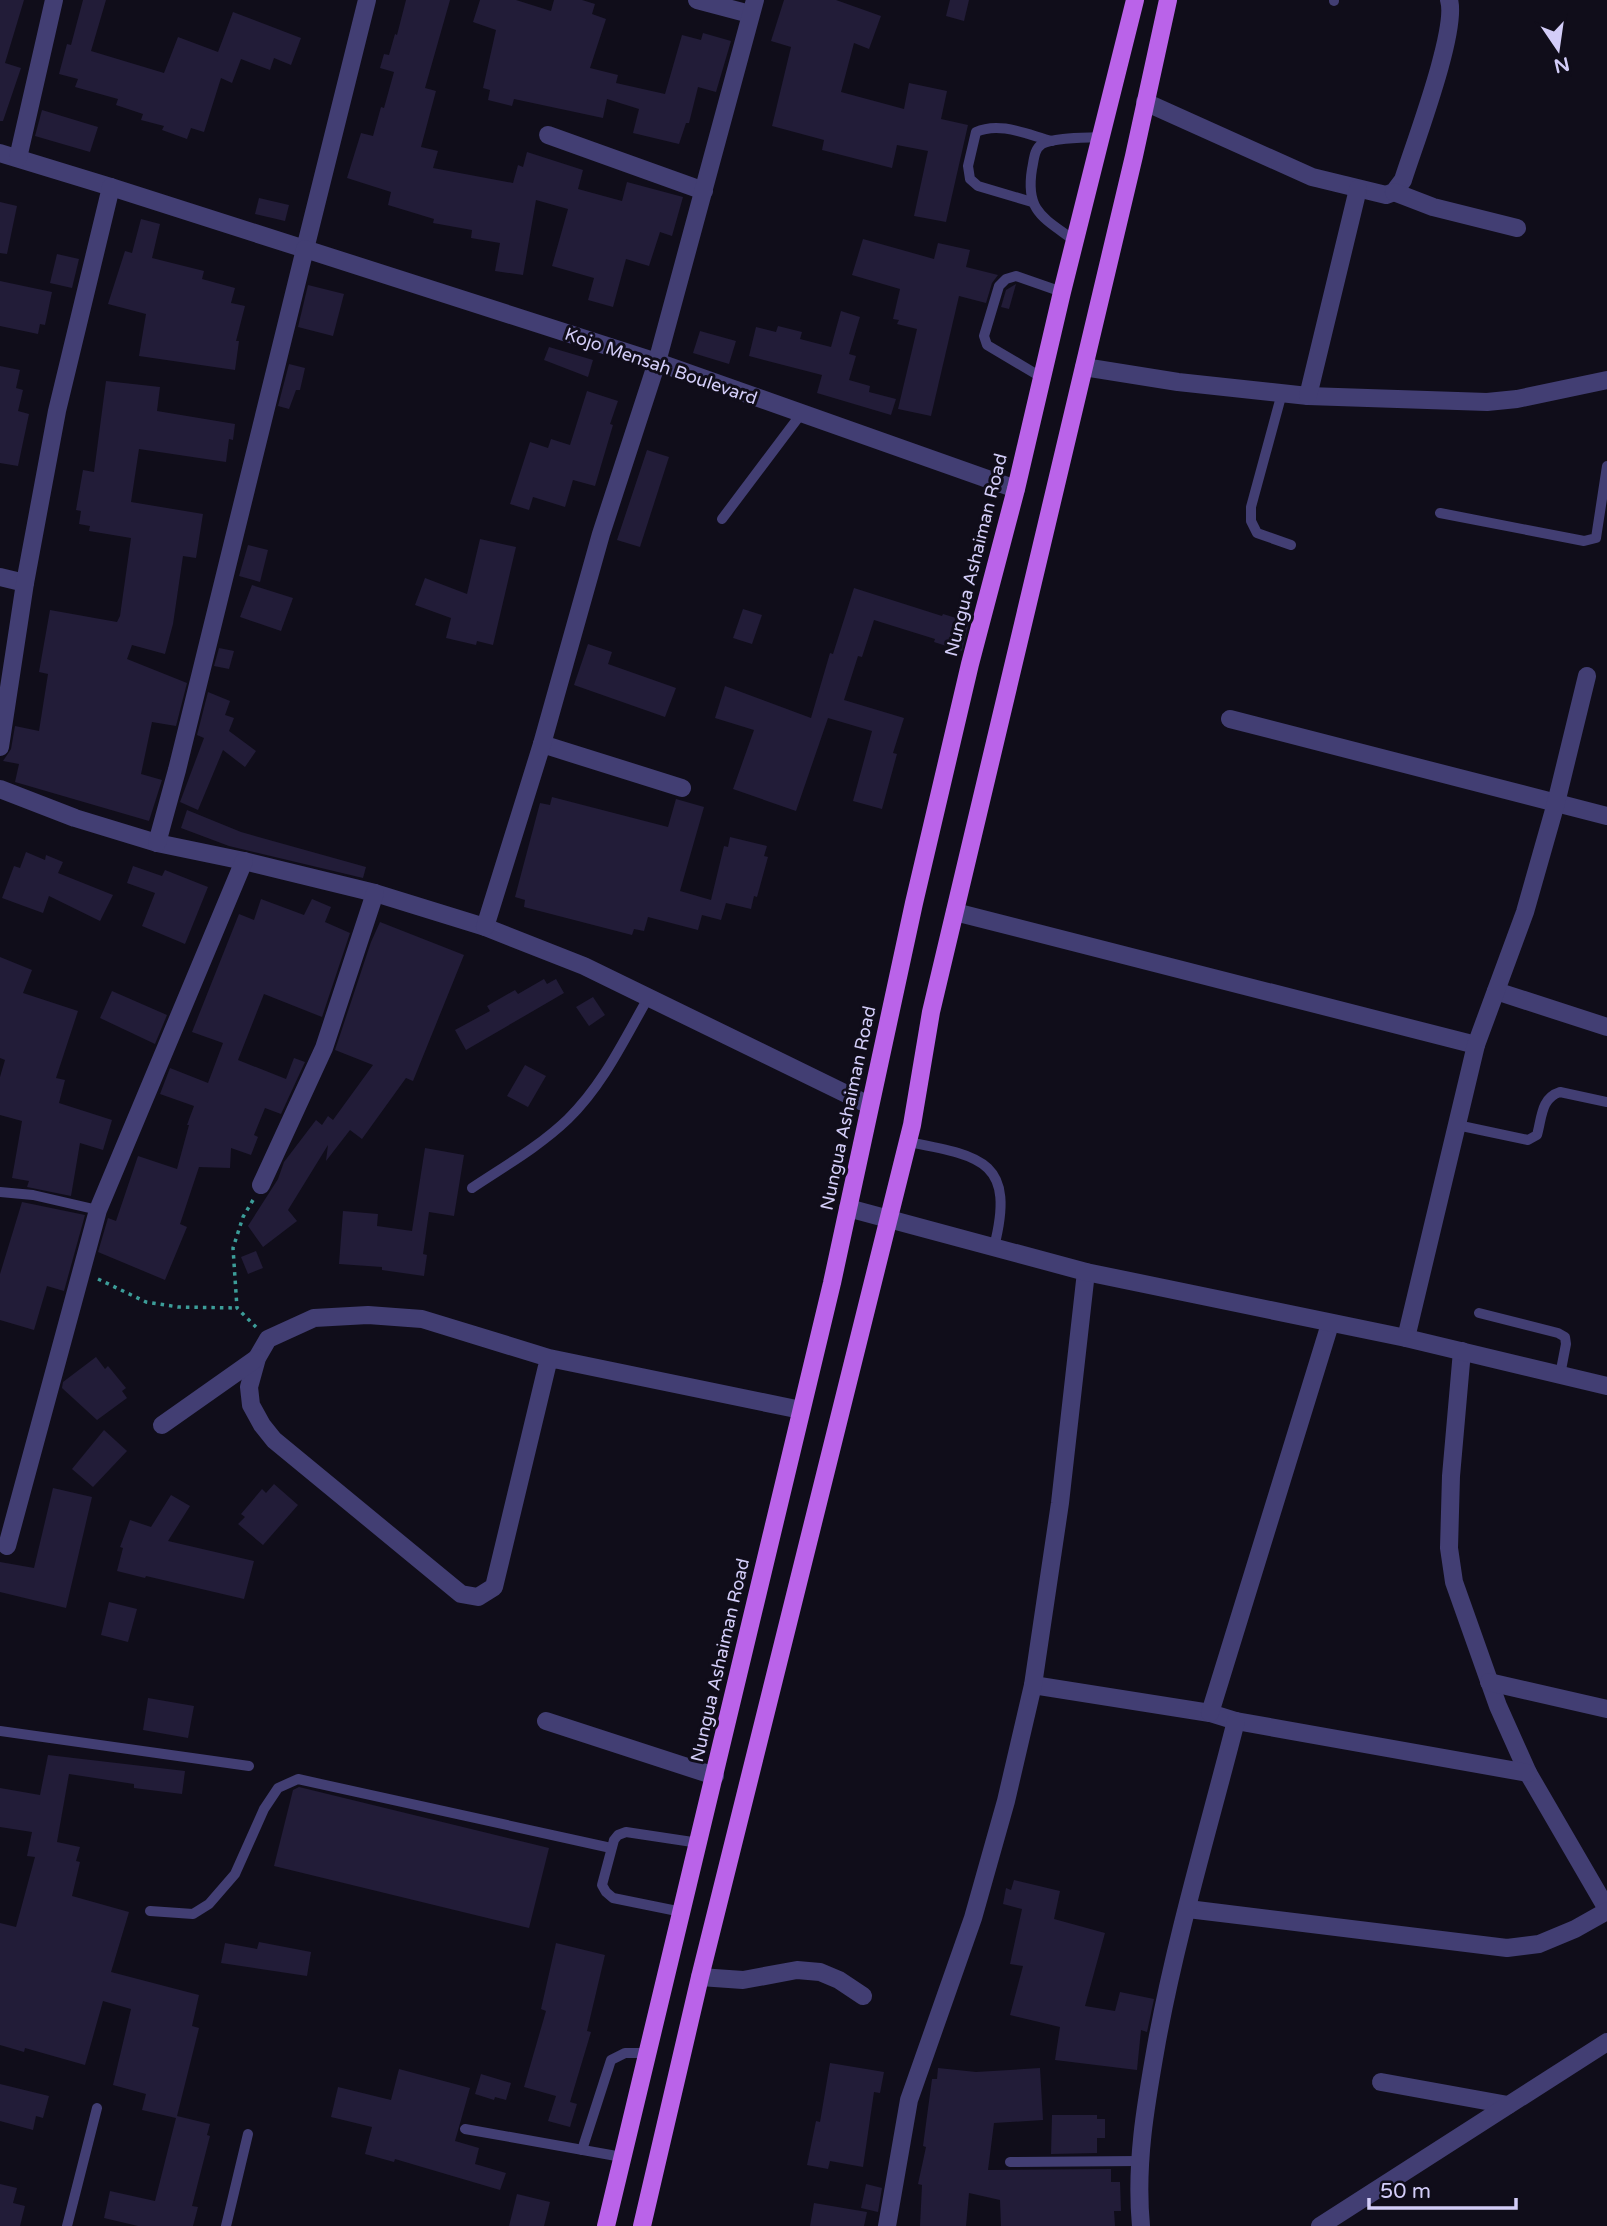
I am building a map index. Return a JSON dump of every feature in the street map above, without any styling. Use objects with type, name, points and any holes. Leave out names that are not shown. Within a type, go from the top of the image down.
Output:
[{"type":"main road","name":"Nungua Ashaiman Road","points":[[606,2226],[848,1208],[914,903],[970,664],[1016,489],[1041,377],[1135,0]]},
{"type":"main road","points":[[642,2226],[700,1978],[908,1142],[931,1012],[1168,0]]},
{"type":"street","points":[[18,158],[54,0]]},
{"type":"street","points":[[157,843],[367,0]]},
{"type":"street","points":[[485,927],[542,744],[601,534],[657,362],[753,7],[697,0]]},
{"type":"street","points":[[1145,102],[1312,177],[1386,195],[1394,192],[1403,180],[1450,23],[1449,0]]},
{"type":"street","points":[[548,135],[704,191]]},
{"type":"street","points":[[0,153],[111,187],[57,411],[25,583],[0,747]]},
{"type":"street","name":"Kojo Mensah Boulevard","points":[[111,187],[657,362],[1016,489]]},
{"type":"street","points":[[1308,396],[1358,189]]},
{"type":"street","points":[[1394,192],[1433,207],[1517,228]]},
{"type":"street","points":[[1084,367],[1178,382],[1308,396],[1487,402],[1606,383]]},
{"type":"street","points":[[0,577],[25,583]]},
{"type":"street","points":[[1406,1338],[1476,1045],[1525,912],[1556,803],[1587,676]]},
{"type":"street","points":[[1230,719],[1607,816]]},
{"type":"street","points":[[542,744],[682,788]]},
{"type":"street","points":[[0,789],[75,818],[157,843],[375,893],[485,927],[584,966],[869,1105]]},
{"type":"street","points":[[7,1546],[98,1210],[244,861]]},
{"type":"street","points":[[261,1185],[324,1048],[375,893]]},
{"type":"street","points":[[955,912],[1476,1045]]},
{"type":"street","points":[[1496,991],[1607,1027]]},
{"type":"street","points":[[848,1208],[1086,1272],[1406,1338],[1607,1386]]},
{"type":"street","points":[[887,2226],[909,2100],[973,1918],[1006,1801],[1033,1685],[1060,1503],[1086,1272]]},
{"type":"street","points":[[549,1358],[494,1587],[478,1597],[461,1594],[274,1440],[261,1425],[251,1405],[248,1387],[257,1358],[268,1339],[314,1318],[368,1315],[422,1319],[549,1358],[800,1410]]},
{"type":"street","points":[[1210,1713],[1331,1324]]},
{"type":"street","points":[[1188,1909],[1507,1948],[1539,1944],[1607,1910],[1528,1773],[1489,1682],[1454,1582],[1449,1548],[1451,1476],[1462,1351]]},
{"type":"street","points":[[162,1425],[257,1358]]},
{"type":"street","points":[[1489,1682],[1607,1709]]},
{"type":"street","points":[[1033,1685],[1210,1713],[1236,1721],[1528,1773]]},
{"type":"street","points":[[546,1721],[715,1776]]},
{"type":"street","points":[[1141,2226],[1139,2161],[1146,2101],[1167,1985],[1236,1721]]},
{"type":"street","points":[[700,1978],[743,1980],[797,1970],[820,1972],[839,1980],[863,1996]]},
{"type":"street","points":[[1320,2226],[1607,2042]]},
{"type":"street","points":[[1381,2082],[1508,2105]]},
{"type":"lane","points":[[1032,202],[978,186],[970,179],[968,166],[976,132],[997,127],[1052,141]]},
{"type":"lane","points":[[1075,242],[1041,215],[1032,202],[1029,188],[1035,153],[1041,145],[1052,141],[1102,137]]},
{"type":"lane","points":[[1041,377],[986,345],[984,336],[999,286],[1006,279],[1016,276],[1062,292]]},
{"type":"lane","points":[[1282,393],[1251,508],[1251,521],[1257,533],[1291,545]]},
{"type":"lane","points":[[722,519],[801,414]]},
{"type":"lane","points":[[1440,513],[1584,541],[1591,540],[1596,538],[1607,466]]},
{"type":"lane","points":[[472,1188],[533,1148],[568,1119],[598,1084],[648,998]]},
{"type":"lane","points":[[1457,1125],[1528,1140],[1537,1135],[1546,1100],[1553,1094],[1560,1092],[1607,1102]]},
{"type":"lane","points":[[908,1142],[979,1159],[995,1176],[1001,1194],[1000,1222],[994,1247]]},
{"type":"lane","points":[[0,1192],[33,1195],[98,1210]]},
{"type":"lane","points":[[1479,1313],[1565,1337],[1560,1375]]},
{"type":"lane","points":[[0,1731],[248,1766]]},
{"type":"lane","points":[[150,1911],[193,1914],[209,1904],[235,1874],[264,1809],[278,1788],[298,1779],[611,1848]]},
{"type":"lane","points":[[682,1912],[613,1898],[606,1892],[602,1885],[611,1848],[618,1835],[626,1832],[699,1843]]},
{"type":"lane","points":[[582,2150],[611,2060],[625,2053],[647,2053]]},
{"type":"lane","points":[[67,2226],[97,2108]]},
{"type":"lane","points":[[465,2129],[622,2157]]},
{"type":"lane","points":[[226,2226],[248,2134]]},
{"type":"lane","points":[[1010,2162],[1139,2161]]},
{"type":"path","points":[[261,1185],[243,1217],[233,1248],[237,1308],[268,1339]]},
{"type":"path","points":[[81,1271],[146,1302],[178,1307],[237,1308]]},
{"type":"building","points":[[0,0],[24,0],[5,63],[21,68],[3,121],[0,121]]},
{"type":"building","points":[[83,0],[106,0],[91,51],[164,73],[178,37],[218,52],[233,12],[301,38],[291,65],[274,58],[270,70],[241,59],[232,83],[221,78],[204,132],[191,128],[187,139],[162,130],[164,126],[141,120],[143,114],[116,105],[118,99],[75,87],[78,79],[59,74],[67,44],[71,45]]},
{"type":"building","points":[[406,0],[450,0],[425,88],[436,91],[421,147],[438,151],[433,168],[513,183],[518,165],[523,167],[527,152],[583,170],[578,189],[622,201],[627,182],[683,197],[672,236],[660,232],[649,266],[626,259],[613,307],[588,300],[594,278],[552,266],[568,209],[536,200],[523,275],[495,271],[500,243],[471,238],[472,230],[433,223],[434,219],[388,205],[391,192],[347,178],[361,133],[373,136],[381,107],[384,108],[394,72],[380,68],[384,54],[389,55],[395,34],[397,35]]},
{"type":"building","points":[[480,0],[516,0],[551,11],[554,0],[582,0],[595,4],[592,14],[606,19],[590,68],[618,75],[616,83],[665,94],[682,35],[701,40],[703,33],[731,41],[716,92],[698,87],[689,123],[686,123],[679,144],[633,133],[639,109],[607,99],[603,118],[514,99],[512,106],[488,100],[490,90],[483,88],[496,30],[473,22]]},
{"type":"building","points":[[784,0],[836,0],[881,16],[869,49],[854,43],[841,92],[904,109],[909,83],[947,91],[941,119],[968,125],[946,222],[914,216],[928,151],[897,145],[892,168],[822,150],[824,140],[772,126],[791,47],[771,41]]},
{"type":"building","points":[[950,0],[969,0],[964,21],[946,16]]},
{"type":"building","points":[[42,110],[98,127],[90,152],[35,136]]},
{"type":"building","points":[[259,198],[289,205],[285,221],[255,214]]},
{"type":"building","points":[[0,202],[17,206],[7,254],[0,253]]},
{"type":"building","points":[[141,219],[160,224],[152,258],[204,271],[202,279],[235,288],[231,303],[245,306],[236,341],[239,341],[235,370],[139,356],[146,314],[108,304],[125,251],[132,253]]},
{"type":"building","points":[[863,239],[934,259],[938,243],[970,250],[966,267],[998,275],[992,283],[986,303],[959,296],[931,416],[898,409],[917,329],[897,324],[899,320],[893,319],[900,289],[852,275]]},
{"type":"building","points":[[57,254],[79,259],[72,288],[50,283]]},
{"type":"building","points":[[0,281],[52,292],[45,325],[40,324],[38,334],[0,326]]},
{"type":"building","points":[[1016,284],[1009,309],[1001,307],[1006,290]]},
{"type":"building","points":[[308,285],[344,294],[333,336],[298,327]]},
{"type":"building","points":[[841,311],[860,317],[849,354],[856,356],[849,380],[870,386],[869,392],[896,399],[891,415],[817,393],[822,375],[749,356],[756,327],[776,332],[778,326],[802,332],[800,339],[831,347]]},
{"type":"building","points":[[700,331],[736,341],[729,364],[693,353]]},
{"type":"building","points":[[549,347],[593,360],[588,377],[544,360]]},
{"type":"building","points":[[289,364],[305,368],[300,390],[296,390],[289,409],[278,406]]},
{"type":"building","points":[[0,366],[20,370],[16,388],[23,390],[18,411],[29,414],[18,466],[0,463]]},
{"type":"building","points":[[106,381],[160,387],[157,411],[235,424],[233,440],[229,439],[226,462],[139,449],[131,502],[203,514],[196,558],[183,556],[173,624],[165,654],[132,645],[127,659],[187,683],[176,726],[152,722],[141,774],[162,780],[149,821],[15,782],[19,764],[3,761],[11,749],[15,726],[39,731],[48,674],[39,672],[50,610],[117,622],[120,616],[131,538],[89,531],[90,526],[79,524],[81,511],[76,510],[83,470],[94,472]]},
{"type":"building","points":[[587,391],[618,401],[595,486],[573,480],[565,507],[533,497],[529,510],[510,504],[530,442],[548,448],[551,439],[570,445]]},
{"type":"building","points":[[647,450],[669,457],[640,547],[617,540]]},
{"type":"building","points":[[480,539],[516,547],[493,645],[477,641],[476,645],[446,638],[451,618],[415,605],[425,578],[467,594]]},
{"type":"building","points":[[248,545],[268,550],[260,582],[239,576]]},
{"type":"building","points":[[252,585],[293,598],[281,631],[240,617]]},
{"type":"building","points":[[854,588],[969,622],[962,651],[934,642],[935,639],[874,620],[862,657],[858,656],[844,700],[904,718],[893,753],[897,754],[882,809],[853,801],[872,731],[828,718],[796,811],[733,789],[754,730],[715,718],[725,686],[811,718],[830,653],[833,654]]},
{"type":"building","points":[[743,609],[762,615],[752,644],[733,638]]},
{"type":"building","points":[[588,644],[612,652],[608,664],[676,688],[665,717],[574,685]]},
{"type":"building","points":[[219,648],[234,651],[229,669],[214,666]]},
{"type":"building","points":[[208,692],[230,701],[225,715],[234,718],[229,731],[256,751],[245,767],[223,750],[198,810],[180,802],[204,738],[197,735]]},
{"type":"building","points":[[552,797],[668,827],[676,799],[704,807],[680,891],[711,900],[724,846],[728,847],[730,837],[767,846],[764,856],[768,857],[751,909],[726,903],[721,920],[702,915],[698,930],[648,917],[644,931],[634,929],[632,935],[524,907],[525,900],[515,897],[540,803],[550,805]]},
{"type":"building","points":[[187,810],[241,832],[366,867],[363,878],[229,846],[181,828]]},
{"type":"building","points":[[26,852],[45,860],[46,855],[63,862],[58,873],[113,895],[100,921],[49,896],[43,913],[2,898],[14,866],[20,868]]},
{"type":"building","points":[[133,866],[162,876],[165,870],[208,887],[185,944],[142,926],[155,893],[127,883]]},
{"type":"building","points":[[261,899],[304,915],[312,899],[331,907],[325,922],[350,933],[322,1017],[264,994],[238,1060],[286,1079],[294,1058],[305,1062],[281,1114],[265,1108],[254,1135],[258,1137],[251,1155],[231,1148],[230,1168],[199,1167],[180,1224],[187,1227],[165,1280],[98,1252],[108,1218],[116,1221],[138,1156],[177,1169],[194,1106],[160,1094],[170,1068],[208,1083],[223,1043],[192,1032],[239,914],[254,920]]},
{"type":"building","points":[[380,922],[464,955],[413,1081],[406,1078],[362,1139],[350,1130],[326,1161],[328,1145],[288,1210],[297,1221],[263,1247],[248,1226],[278,1179],[284,1162],[316,1120],[322,1125],[328,1116],[333,1120],[373,1065],[335,1050]]},
{"type":"building","points":[[0,957],[32,970],[23,993],[78,1011],[56,1078],[65,1080],[59,1103],[112,1120],[103,1150],[80,1143],[71,1196],[27,1187],[29,1181],[12,1178],[22,1121],[0,1115],[0,1077],[5,1060],[0,1058]]},
{"type":"building","points":[[544,979],[547,984],[556,979],[564,993],[466,1050],[455,1030],[490,1011],[487,1006],[515,990],[518,994]]},
{"type":"building","points":[[112,991],[167,1015],[155,1044],[100,1018]]},
{"type":"building","points":[[593,997],[605,1015],[589,1026],[576,1007]]},
{"type":"building","points":[[525,1065],[546,1076],[528,1107],[507,1096]]},
{"type":"building","points":[[425,1148],[464,1155],[454,1216],[429,1212],[423,1254],[427,1255],[424,1276],[382,1270],[382,1267],[339,1264],[343,1211],[378,1214],[377,1226],[412,1231]]},
{"type":"building","points":[[22,1202],[85,1215],[64,1291],[47,1286],[34,1330],[0,1320],[0,1274]]},
{"type":"building","points":[[256,1251],[263,1268],[248,1274],[241,1257]]},
{"type":"building","points":[[96,1357],[105,1369],[108,1366],[126,1388],[122,1391],[127,1398],[97,1420],[62,1388],[63,1382]]},
{"type":"building","points":[[104,1430],[127,1451],[93,1487],[72,1469]]},
{"type":"building","points":[[274,1484],[298,1505],[263,1545],[238,1524],[245,1517],[241,1514],[262,1489],[266,1493]]},
{"type":"building","points":[[53,1488],[92,1497],[66,1608],[0,1592],[0,1562],[34,1568]]},
{"type":"building","points":[[171,1495],[190,1506],[168,1541],[254,1561],[244,1599],[117,1571],[123,1548],[120,1547],[130,1520],[151,1527]]},
{"type":"building","points":[[109,1602],[137,1609],[128,1642],[101,1635]]},
{"type":"building","points":[[148,1698],[194,1706],[188,1738],[143,1730]]},
{"type":"building","points":[[48,1755],[185,1771],[182,1794],[134,1788],[134,1784],[69,1774],[57,1842],[80,1847],[76,1861],[80,1862],[72,1896],[129,1912],[111,1972],[199,1995],[192,2026],[199,2028],[177,2116],[210,2124],[207,2135],[210,2136],[192,2206],[198,2207],[193,2226],[138,2226],[104,2218],[110,2191],[155,2201],[176,2118],[142,2110],[146,2094],[113,2085],[131,2009],[103,2001],[85,2065],[25,2048],[24,2052],[0,2045],[0,1923],[16,1927],[35,1857],[27,1856],[32,1832],[0,1827],[0,1788],[40,1795]]},
{"type":"building","points":[[299,1787],[549,1848],[529,1928],[274,1866],[293,1790]]},
{"type":"building","points":[[1014,1880],[1060,1891],[1054,1919],[1105,1933],[1085,2006],[1115,2011],[1120,1992],[1154,1999],[1147,2032],[1141,2030],[1137,2070],[1055,2060],[1060,2027],[1010,2015],[1023,1966],[1010,1964],[1022,1909],[1003,1904],[1006,1888],[1011,1890]]},
{"type":"building","points":[[259,1942],[311,1952],[307,1976],[221,1963],[225,1943],[257,1949]]},
{"type":"building","points":[[556,1943],[605,1955],[587,2031],[591,2032],[570,2102],[577,2104],[570,2127],[548,2121],[556,2096],[524,2087],[546,2011],[541,2009]]},
{"type":"building","points":[[830,2063],[884,2072],[880,2093],[874,2092],[863,2167],[830,2161],[828,2169],[807,2165],[816,2121],[820,2122]]},
{"type":"building","points":[[938,2068],[976,2072],[1040,2068],[1043,2120],[994,2123],[988,2170],[1111,2169],[1111,2182],[1120,2182],[1121,2211],[1114,2211],[1115,2226],[1001,2226],[1000,2200],[969,2193],[966,2226],[920,2226],[922,2185],[918,2184],[926,2147],[923,2146],[932,2079],[937,2079]]},
{"type":"building","points":[[399,2069],[470,2088],[455,2141],[479,2148],[475,2164],[506,2173],[500,2190],[395,2159],[394,2162],[365,2154],[372,2127],[331,2117],[338,2087],[391,2100]]},
{"type":"building","points":[[481,2074],[511,2083],[506,2100],[495,2097],[494,2100],[475,2094]]},
{"type":"building","points":[[0,2084],[49,2096],[43,2118],[36,2116],[33,2130],[0,2121]]},
{"type":"building","points":[[1052,2115],[1097,2115],[1097,2119],[1105,2119],[1105,2138],[1097,2138],[1097,2153],[1051,2154]]},
{"type":"building","points":[[0,2184],[17,2188],[13,2203],[25,2206],[20,2226],[0,2226]]},
{"type":"building","points":[[866,2184],[882,2188],[878,2212],[861,2208]]},
{"type":"building","points":[[517,2194],[550,2202],[544,2226],[509,2226]]},
{"type":"building","points":[[814,2203],[867,2212],[864,2226],[810,2226]]}]
